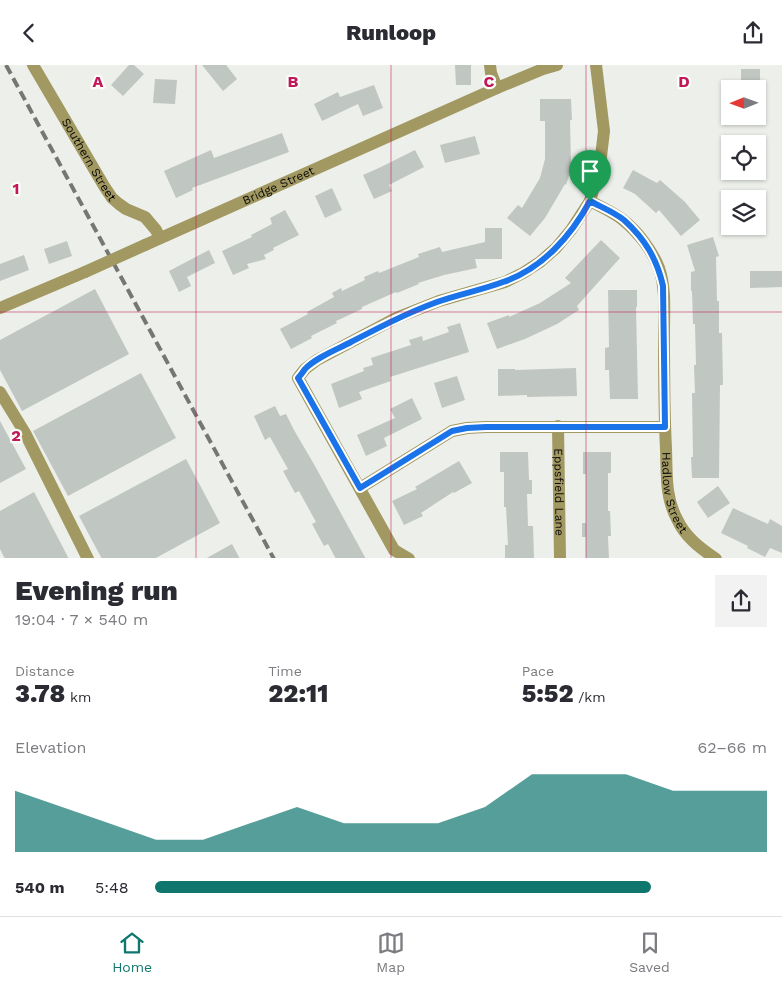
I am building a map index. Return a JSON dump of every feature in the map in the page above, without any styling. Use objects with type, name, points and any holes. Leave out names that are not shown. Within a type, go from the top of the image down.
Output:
[{"type":"street","name":"Southern Street","points":[[33,65],[112,198],[126,209],[146,217],[160,238]]},
{"type":"street","points":[[490,65],[497,88]]},
{"type":"street","name":"Bridge Street","points":[[0,308],[497,88],[557,65]]},
{"type":"street","points":[[407,558],[394,550],[298,378],[318,360],[396,318],[439,301],[505,282],[540,262],[556,248],[571,230],[590,201],[600,165],[604,131],[596,65]]},
{"type":"street","name":"Hadlow Street","points":[[590,201],[623,220],[644,242],[659,269],[663,286],[667,493],[676,519],[686,534],[715,558]]},
{"type":"street","points":[[0,392],[25,433],[88,558]]},
{"type":"street","name":"Eppsfield Lane","points":[[558,426],[560,558]]},
{"type":"street","points":[[360,488],[452,431],[486,427],[665,427]]},
{"type":"building","points":[[129,65],[134,65],[144,74],[123,96],[111,85]]},
{"type":"building","points":[[202,65],[226,65],[237,79],[223,91]]},
{"type":"building","points":[[455,65],[471,65],[471,85],[456,85]]},
{"type":"building","points":[[741,69],[760,69],[760,80],[741,80]]},
{"type":"building","points":[[155,79],[177,80],[175,104],[153,103]]},
{"type":"building","points":[[374,85],[383,108],[363,116],[358,104],[322,121],[314,104],[338,92],[340,97]]},
{"type":"building","points":[[540,99],[571,99],[572,166],[566,185],[545,218],[530,236],[507,218],[518,205],[522,208],[540,178],[545,159],[545,121],[540,121]]},
{"type":"building","points":[[282,133],[289,152],[192,188],[193,190],[176,198],[164,171],[211,150],[214,158]]},
{"type":"building","points":[[475,136],[480,154],[445,163],[440,145]]},
{"type":"building","points":[[415,150],[424,167],[389,185],[392,191],[374,199],[363,175]]},
{"type":"building","points":[[633,170],[657,183],[660,180],[685,202],[700,220],[681,236],[659,210],[656,213],[635,194],[623,188]]},
{"type":"building","points":[[332,188],[342,210],[325,218],[315,196]]},
{"type":"building","points":[[285,210],[299,235],[273,248],[274,250],[264,255],[266,259],[247,264],[249,268],[233,275],[222,251],[252,237],[251,235],[272,224],[270,218]]},
{"type":"building","points":[[485,228],[502,228],[502,259],[475,259],[477,268],[444,275],[396,292],[336,321],[337,323],[291,349],[280,329],[334,297],[332,293],[341,288],[342,291],[365,280],[364,277],[378,271],[379,273],[419,257],[418,254],[440,247],[442,252],[485,242]]},
{"type":"building","points":[[713,237],[719,256],[716,257],[717,301],[719,301],[719,333],[722,333],[723,385],[720,385],[719,478],[692,478],[692,393],[695,393],[694,365],[696,365],[691,272],[695,271],[687,245]]},
{"type":"building","points":[[601,240],[620,258],[577,306],[579,310],[557,324],[525,339],[497,349],[487,323],[509,315],[509,317],[540,303],[571,283],[565,278]]},
{"type":"building","points":[[67,241],[72,256],[49,264],[44,249]]},
{"type":"building","points":[[209,250],[215,263],[187,277],[191,286],[179,292],[169,271]]},
{"type":"building","points":[[24,255],[29,270],[0,281],[0,264]]},
{"type":"building","points":[[750,271],[782,271],[782,287],[750,288]]},
{"type":"building","points":[[95,289],[129,354],[22,411],[0,370],[0,340]]},
{"type":"building","points":[[608,290],[637,290],[638,399],[610,399],[609,370],[605,370],[605,348],[609,347]]},
{"type":"building","points":[[460,323],[469,352],[390,377],[391,381],[359,392],[362,399],[339,408],[331,384],[364,371],[363,368],[373,365],[371,358],[411,345],[409,340],[422,336],[423,341],[449,332],[447,327]]},
{"type":"building","points":[[576,368],[577,396],[498,396],[498,369]]},
{"type":"building","points":[[141,373],[176,438],[68,496],[33,431]]},
{"type":"building","points":[[457,376],[465,400],[442,408],[434,383]]},
{"type":"building","points":[[412,398],[422,419],[384,438],[387,446],[366,456],[357,435],[395,418],[390,409]]},
{"type":"building","points":[[275,406],[280,416],[286,414],[365,558],[335,558],[328,544],[324,546],[312,524],[316,522],[299,491],[295,493],[283,471],[288,469],[270,437],[265,440],[254,416]]},
{"type":"building","points":[[0,421],[26,469],[0,483]]},
{"type":"building","points":[[500,452],[528,452],[529,480],[532,480],[532,494],[527,494],[528,526],[533,526],[534,558],[505,558],[505,545],[508,545],[506,507],[504,507],[504,472],[500,472]]},
{"type":"building","points":[[583,452],[611,452],[611,473],[608,473],[608,511],[610,511],[611,536],[608,536],[609,558],[586,558],[586,537],[582,537],[582,523],[586,523],[586,474],[583,474]]},
{"type":"building","points":[[186,459],[220,523],[156,558],[101,558],[79,516]]},
{"type":"building","points":[[459,461],[472,483],[453,492],[421,513],[423,516],[404,525],[392,501],[417,489],[415,487]]},
{"type":"building","points":[[718,486],[730,503],[708,518],[697,502]]},
{"type":"building","points":[[34,492],[68,558],[4,558],[0,549],[0,511]]},
{"type":"building","points":[[733,508],[768,524],[770,519],[782,526],[782,553],[770,548],[765,557],[747,548],[748,546],[721,533]]},
{"type":"building","points":[[232,544],[239,558],[207,558]]},
{"type":"railway","points":[[6,65],[273,558]]},
{"type":"route","points":[[590,201],[623,220],[644,242],[659,269],[663,286],[664,308],[665,427],[558,426],[467,428],[452,431],[360,488],[298,378],[318,360],[396,318],[439,301],[505,282],[523,273],[556,248],[571,230],[590,201]]}]
